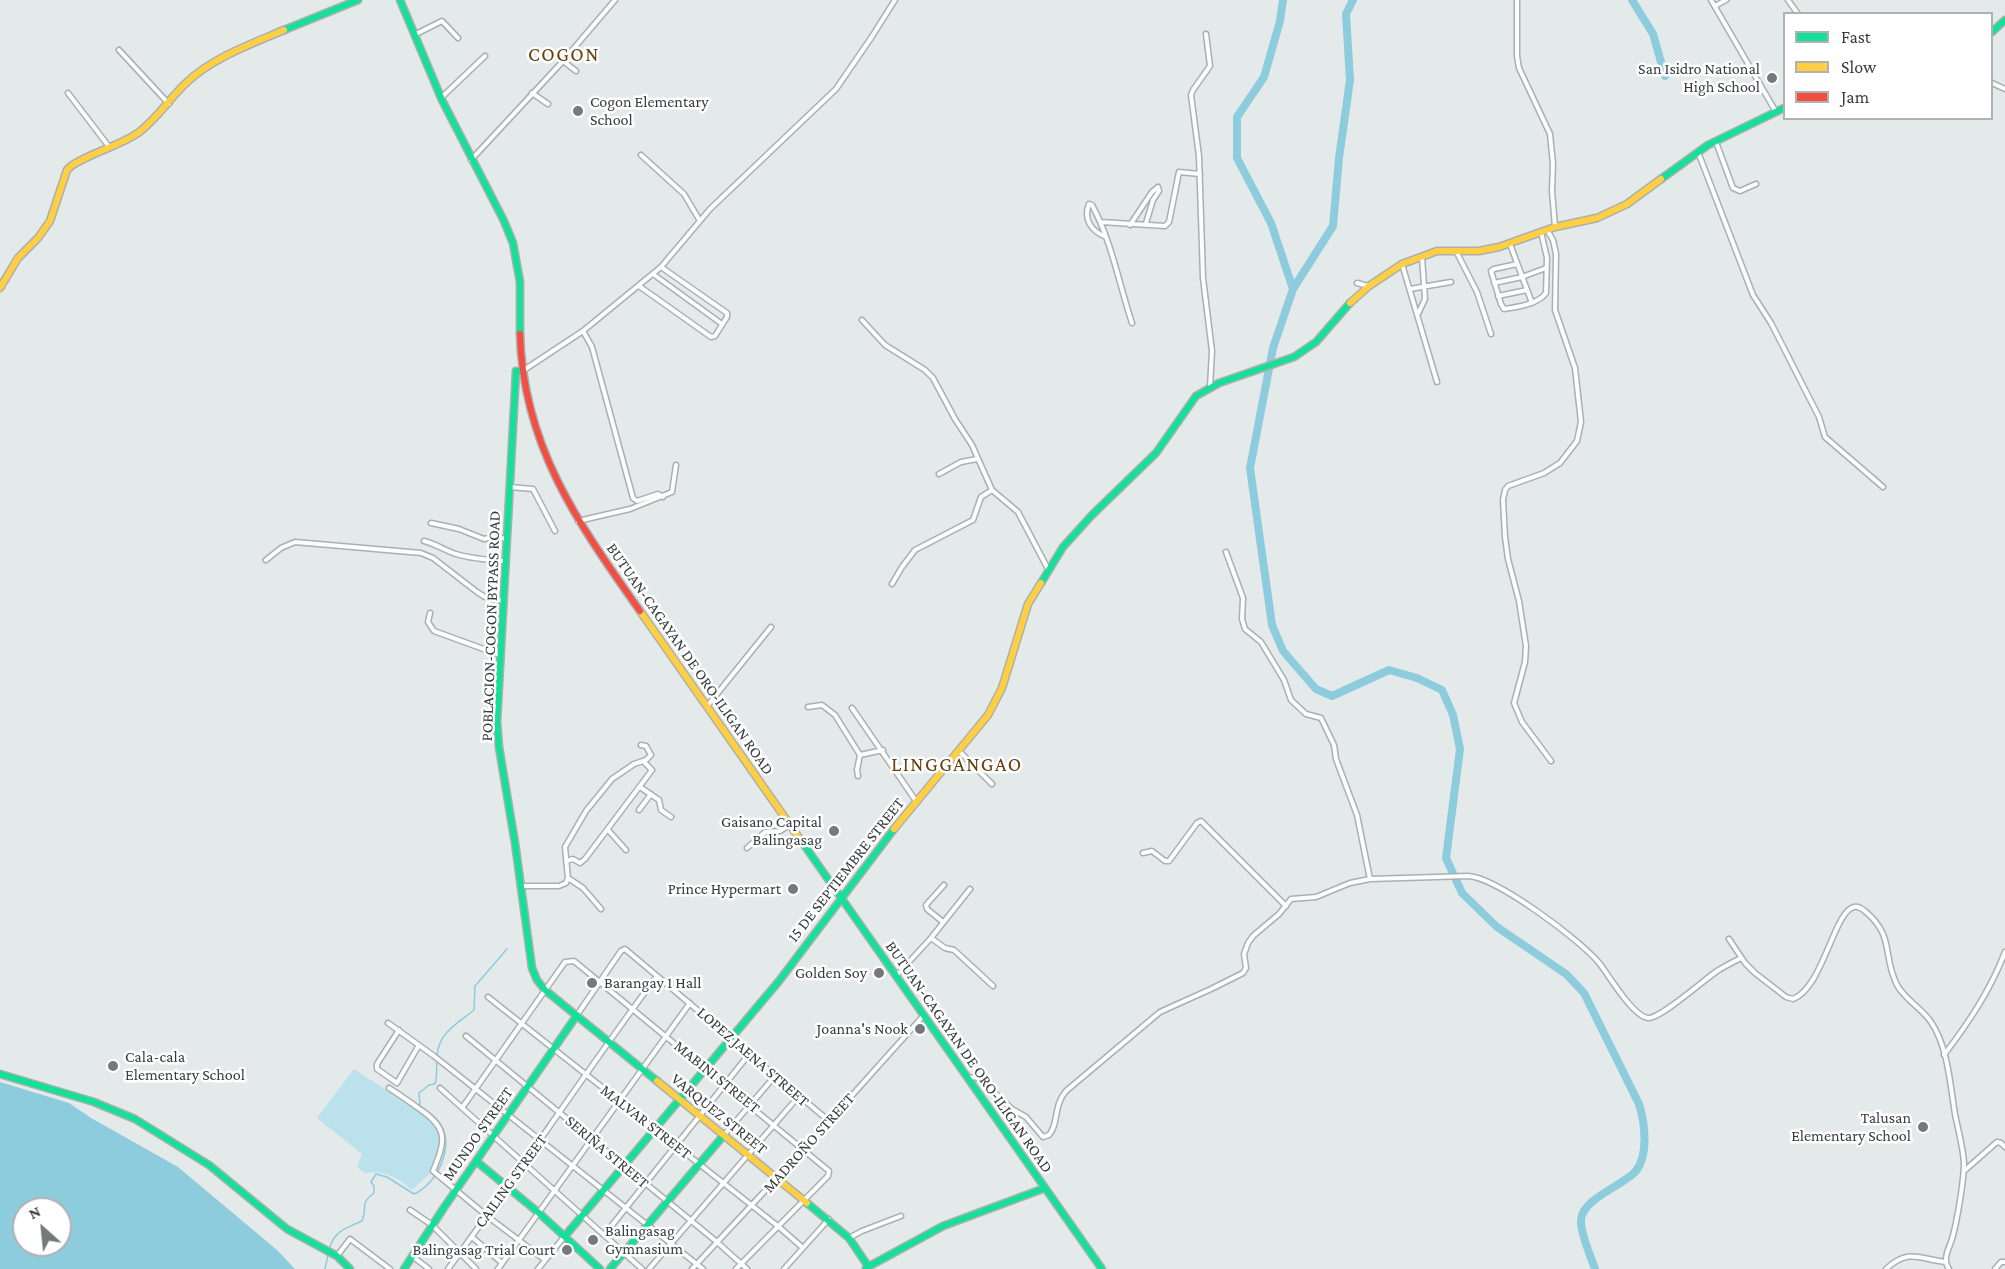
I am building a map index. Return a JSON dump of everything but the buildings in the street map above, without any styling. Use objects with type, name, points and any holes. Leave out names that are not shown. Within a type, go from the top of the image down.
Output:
[{"type":"main road","points":[[0,288],[18,258],[38,238],[50,221],[67,170],[80,160],[111,149],[147,126],[191,79],[237,51],[358,0]]},
{"type":"main road","name":"BUTUAN-CAGAYAN DE ORO-ILIGAN ROAD","points":[[400,0],[413,35],[471,160],[502,216],[516,253],[521,282],[520,347],[531,410],[543,450],[557,484],[578,522],[1102,1269]]},
{"type":"main road","points":[[1993,31],[2005,20]]},
{"type":"main road","name":"15 DE SEPTIEMBRE STREET","points":[[565,1236],[779,981],[916,801],[996,702],[1028,604],[1048,569],[1063,547],[1092,515],[1156,453],[1196,396],[1210,387],[1288,359],[1311,347],[1352,301],[1369,286],[1402,264],[1437,251],[1490,250],[1555,227],[1597,218],[1614,211],[1715,141],[1783,109]]},
{"type":"main road","name":"POBLACION-COGON BYPASS ROAD","points":[[523,371],[516,371],[500,655],[498,735],[532,968],[537,980],[545,990]]},
{"type":"main road","name":"VARQUEZ STREET","points":[[545,990],[829,1219],[849,1238],[867,1268]]},
{"type":"main road","name":"MUNDO STREET","points":[[404,1269],[577,1015]]},
{"type":"main road","points":[[0,1074],[94,1102],[135,1119],[209,1165],[287,1229],[332,1253],[350,1269]]},
{"type":"main road","points":[[610,1269],[724,1135]]},
{"type":"main road","points":[[476,1161],[539,1213],[600,1269]]},
{"type":"main road","points":[[867,1268],[944,1226],[1045,1188]]},
{"type":"street","points":[[471,160],[563,61],[615,0]]},
{"type":"street","points":[[523,371],[583,331],[661,267],[700,221],[836,89],[895,0]]},
{"type":"street","points":[[1516,0],[1517,56],[1520,68],[1550,134],[1555,227]]},
{"type":"street","points":[[1711,0],[1776,112]]},
{"type":"street","points":[[1715,6],[1726,0]]},
{"type":"street","points":[[413,35],[442,21],[458,39]]},
{"type":"street","points":[[1206,34],[1210,66],[1191,94],[1200,174],[1203,278],[1212,351],[1210,387]]},
{"type":"street","points":[[119,50],[169,104]]},
{"type":"street","points":[[442,98],[485,56]]},
{"type":"street","points":[[563,61],[576,71]]},
{"type":"street","points":[[68,93],[111,149]]},
{"type":"street","points":[[532,93],[548,104]]},
{"type":"street","points":[[1715,141],[1733,188],[1740,191],[1756,184]]},
{"type":"street","points":[[1698,152],[1753,295],[1771,323],[1819,417],[1825,437],[1883,487]]},
{"type":"street","points":[[641,156],[684,194],[700,221]]},
{"type":"street","points":[[1101,222],[1130,225],[1146,223],[1163,226],[1168,224],[1179,172],[1200,174]]},
{"type":"street","points":[[1130,225],[1154,189],[1158,188],[1159,191],[1146,223]]},
{"type":"street","points":[[1106,237],[1089,226],[1087,213],[1089,205],[1092,205],[1101,222],[1106,237],[1132,323]]},
{"type":"street","points":[[1517,264],[1491,270],[1504,309],[1532,303],[1546,293],[1544,231]]},
{"type":"street","points":[[1544,231],[1553,240],[1556,254],[1555,310],[1575,368],[1581,422],[1576,441],[1566,457],[1544,473],[1508,486],[1503,500],[1508,559],[1517,589],[1526,646],[1525,662],[1514,704],[1522,722],[1551,761]]},
{"type":"street","points":[[1510,244],[1532,303]]},
{"type":"street","points":[[1456,250],[1476,292],[1491,334]]},
{"type":"street","points":[[1418,315],[1424,302],[1422,256]]},
{"type":"street","points":[[1402,264],[1437,382]]},
{"type":"street","points":[[639,286],[711,337],[715,336],[728,314],[661,267]]},
{"type":"street","points":[[1494,283],[1522,277],[1546,268]]},
{"type":"street","points":[[653,274],[722,324]]},
{"type":"street","points":[[1410,289],[1451,282]]},
{"type":"street","points":[[1357,283],[1369,286]]},
{"type":"street","points":[[1498,296],[1527,290]]},
{"type":"street","points":[[862,320],[885,345],[929,374],[972,445],[992,490],[1018,512],[1048,569]]},
{"type":"street","points":[[583,331],[592,347],[633,498],[637,501],[658,494],[663,497]]},
{"type":"street","points":[[939,474],[961,462],[977,459]]},
{"type":"street","points":[[578,522],[630,509],[672,492],[676,465]]},
{"type":"street","points":[[510,487],[533,489],[555,531]]},
{"type":"street","points":[[892,584],[915,550],[973,520],[981,497],[992,490]]},
{"type":"street","points":[[431,523],[459,529],[484,539],[494,537],[507,539]]},
{"type":"street","points":[[424,541],[466,557],[505,561]]},
{"type":"street","points":[[266,560],[285,545],[295,542],[421,553],[434,558],[485,597],[503,601]]},
{"type":"street","points":[[1226,552],[1243,598],[1241,611],[1245,629],[1260,640],[1284,680],[1291,700],[1306,714],[1321,718],[1333,741],[1336,759],[1356,815],[1370,879]]},
{"type":"street","points":[[430,614],[428,622],[434,630],[500,655]]},
{"type":"street","points":[[707,706],[771,627]]},
{"type":"street","points":[[808,707],[822,705],[832,712],[860,755],[858,776]]},
{"type":"street","points":[[852,708],[916,801]]},
{"type":"street","points":[[521,886],[562,886],[566,883],[568,878],[566,845],[589,807],[612,779],[636,762],[643,761],[651,755],[646,746],[641,745]]},
{"type":"street","points":[[860,755],[883,750]]},
{"type":"street","points":[[958,750],[992,784]]},
{"type":"street","points":[[858,762],[870,753]]},
{"type":"street","points":[[566,861],[572,859],[580,863],[584,861],[608,830],[652,770],[643,761]]},
{"type":"street","points":[[640,787],[660,801],[661,810],[670,817]]},
{"type":"street","points":[[639,810],[651,794]]},
{"type":"street","points":[[1143,853],[1152,851],[1165,861],[1169,861],[1197,823],[1202,821],[1286,906]]},
{"type":"street","points":[[747,848],[765,832],[780,831],[790,825]]},
{"type":"street","points":[[608,830],[626,850]]},
{"type":"street","points":[[968,1078],[975,1077],[981,1080],[1012,1109],[1026,1118],[1043,1137],[1049,1136],[1053,1130],[1058,1103],[1066,1091],[1160,1012],[1243,973],[1246,966],[1244,954],[1248,943],[1294,898],[1316,897],[1350,883],[1370,879],[1468,876],[1486,880],[1576,940],[1600,964],[1632,1007],[1644,1017],[1649,1018],[1661,1013],[1718,971],[1741,958]]},
{"type":"street","points":[[568,878],[583,888],[601,909]]},
{"type":"street","points":[[943,922],[926,906],[944,885]]},
{"type":"street","points":[[896,975],[931,938],[970,889]]},
{"type":"street","points":[[1729,939],[1741,958],[1755,973],[1790,999],[1797,998],[1817,973],[1845,913],[1853,907],[1862,909],[1882,928],[1896,983],[1931,1022],[1944,1055],[1963,1155],[1963,1172],[1946,1262],[1949,1269]]},
{"type":"street","points":[[931,938],[945,948],[954,950],[993,986]]},
{"type":"street","name":"LOPEZ JAENA STREET","points":[[599,981],[621,951],[626,950],[750,1053],[828,1122]]},
{"type":"street","points":[[1944,1055],[1968,1025],[1986,995],[2005,952]]},
{"type":"street","name":"MABINI STREET","points":[[545,990],[565,962],[569,960],[574,961],[599,981],[828,1170],[828,1176],[805,1200]]},
{"type":"street","name":"CAILING STREET","points":[[448,1269],[657,976]]},
{"type":"street","points":[[577,1015],[599,981]]},
{"type":"street","points":[[462,1108],[545,990]]},
{"type":"street","name":"MALVAR STREET","points":[[488,997],[752,1205],[803,1248]]},
{"type":"street","points":[[498,1269],[690,1003]]},
{"type":"street","name":"MADROÑO STREET","points":[[692,1269],[924,1015]]},
{"type":"street","points":[[388,1023],[434,1056],[703,1269]]},
{"type":"street","points":[[399,1030],[377,1064],[377,1069],[397,1083],[419,1045]]},
{"type":"street","name":"SERIÑA STREET","points":[[466,1036],[747,1269]]},
{"type":"street","points":[[605,1234],[750,1053]]},
{"type":"street","points":[[724,1135],[775,1076]]},
{"type":"street","points":[[389,1088],[438,1123],[442,1145],[433,1171],[545,1260]]},
{"type":"street","points":[[440,1088],[642,1269]]},
{"type":"street","points":[[649,1269],[799,1096]]},
{"type":"street","points":[[1963,1172],[1997,1142],[2005,1147]]},
{"type":"street","points":[[736,1269],[805,1200]]},
{"type":"street","points":[[410,1210],[432,1226],[476,1269]]},
{"type":"street","points":[[849,1238],[901,1216]]},
{"type":"street","points":[[783,1269],[829,1219]]},
{"type":"street","name":"15 DE SEPTIEMBRE STREET","points":[[538,1269],[565,1236]]},
{"type":"street","points":[[472,1237],[502,1263]]},
{"type":"street","points":[[332,1253],[350,1239],[390,1269]]},
{"type":"street","points":[[1886,1269],[1905,1256],[1946,1262]]},
{"type":"street","points":[[412,1257],[429,1269]]},
{"type":"street","points":[[1995,1269],[2001,1262],[2005,1262]]},
{"type":"shaded area","points":[[354,1069],[424,1115],[438,1129],[444,1150],[438,1166],[412,1190],[390,1176],[372,1172],[365,1173],[357,1167],[362,1154],[317,1118]]},
{"type":"shaded area","points":[[0,1082],[69,1103],[178,1167],[277,1250],[295,1269],[0,1269]]},
{"type":"waterway","points":[[1283,0],[1280,21],[1264,77],[1237,117],[1237,158],[1271,223],[1293,289]]},
{"type":"waterway","points":[[1353,0],[1346,14],[1350,80],[1339,158],[1333,226],[1293,289],[1273,348],[1250,468],[1272,625],[1283,651],[1316,689],[1332,696],[1389,670],[1417,678],[1442,690],[1453,715],[1460,749],[1446,858],[1462,893],[1497,927],[1566,974],[1584,993],[1639,1104],[1645,1139],[1639,1165],[1635,1172],[1595,1199],[1583,1212],[1582,1231],[1595,1269]]},
{"type":"waterway","points":[[1632,0],[1653,34],[1665,76]]},
{"type":"waterway","points":[[329,1251],[337,1235],[362,1221],[365,1203],[374,1193],[374,1186],[371,1182],[376,1174],[387,1177],[414,1194],[430,1182],[436,1174],[444,1154],[445,1134],[437,1119],[420,1106],[419,1093],[429,1085],[435,1084],[438,1048],[441,1041],[450,1029],[474,1010],[475,986],[507,949]]},
{"type":"waterway","points":[[325,1269],[328,1255]]},
{"type":"traffic: fast","points":[[284,30],[358,0]]},
{"type":"traffic: fast","points":[[400,0],[442,100],[513,243],[520,282],[520,334]]},
{"type":"traffic: fast","points":[[1993,31],[2005,20]]},
{"type":"traffic: fast","points":[[1661,179],[1708,145],[1783,108]]},
{"type":"traffic: fast","points":[[1041,583],[1063,547],[1092,515],[1156,453],[1196,396],[1219,383],[1294,357],[1316,342],[1350,303]]},
{"type":"traffic: fast","points":[[523,371],[516,371],[497,722],[532,968],[537,980],[545,990],[657,1081]]},
{"type":"traffic: fast","points":[[565,1236],[779,981],[894,829]]},
{"type":"traffic: fast","points":[[802,842],[1102,1269]]},
{"type":"traffic: fast","points":[[404,1269],[577,1015]]},
{"type":"traffic: fast","points":[[0,1074],[94,1102],[135,1119],[209,1165],[287,1229],[337,1256],[350,1269]]},
{"type":"traffic: fast","points":[[610,1269],[724,1135]]},
{"type":"traffic: fast","points":[[476,1161],[539,1213],[600,1269]]},
{"type":"traffic: fast","points":[[866,1268],[943,1226],[1045,1188]]},
{"type":"traffic: fast","points":[[807,1203],[849,1238],[868,1266]]},
{"type":"traffic: slow","points":[[0,288],[18,258],[38,238],[50,221],[67,170],[71,166],[138,133],[186,83],[208,66],[232,52],[284,30]]},
{"type":"traffic: slow","points":[[1350,303],[1369,286],[1402,264],[1437,251],[1479,251],[1499,247],[1555,227],[1597,218],[1627,204],[1661,179]]},
{"type":"traffic: slow","points":[[894,829],[988,715],[1002,688],[1028,604],[1041,583]]},
{"type":"traffic: slow","points":[[640,611],[802,842]]},
{"type":"traffic: slow","points":[[657,1081],[807,1203]]},
{"type":"traffic: jam","points":[[520,334],[523,374],[531,412],[543,448],[576,514],[640,611]]},
{"type":"place","name":"San Isidro National High School","points":[[1772,78]]},
{"type":"place","name":"Cogon Elementary School","points":[[578,111]]},
{"type":"place","name":"Gaisano Capital Balingasag","points":[[834,831]]},
{"type":"place","name":"Prince Hypermart","points":[[793,889]]},
{"type":"place","name":"Golden Soy","points":[[879,973]]},
{"type":"place","name":"Barangay 1 Hall","points":[[592,983]]},
{"type":"place","name":"Joanna's Nook","points":[[920,1029]]},
{"type":"place","name":"Cala-cala Elementary School","points":[[113,1066]]},
{"type":"place","name":"Talusan Elementary School","points":[[1923,1127]]},
{"type":"place","name":"Balingasag Gymnasium","points":[[593,1240]]},
{"type":"place","name":"Balingasag Trial Court","points":[[567,1250]]},
{"type":"district","name":"COGON","points":[[564,55]]},
{"type":"district","name":"LINGGANGAO","points":[[957,765]]}]
